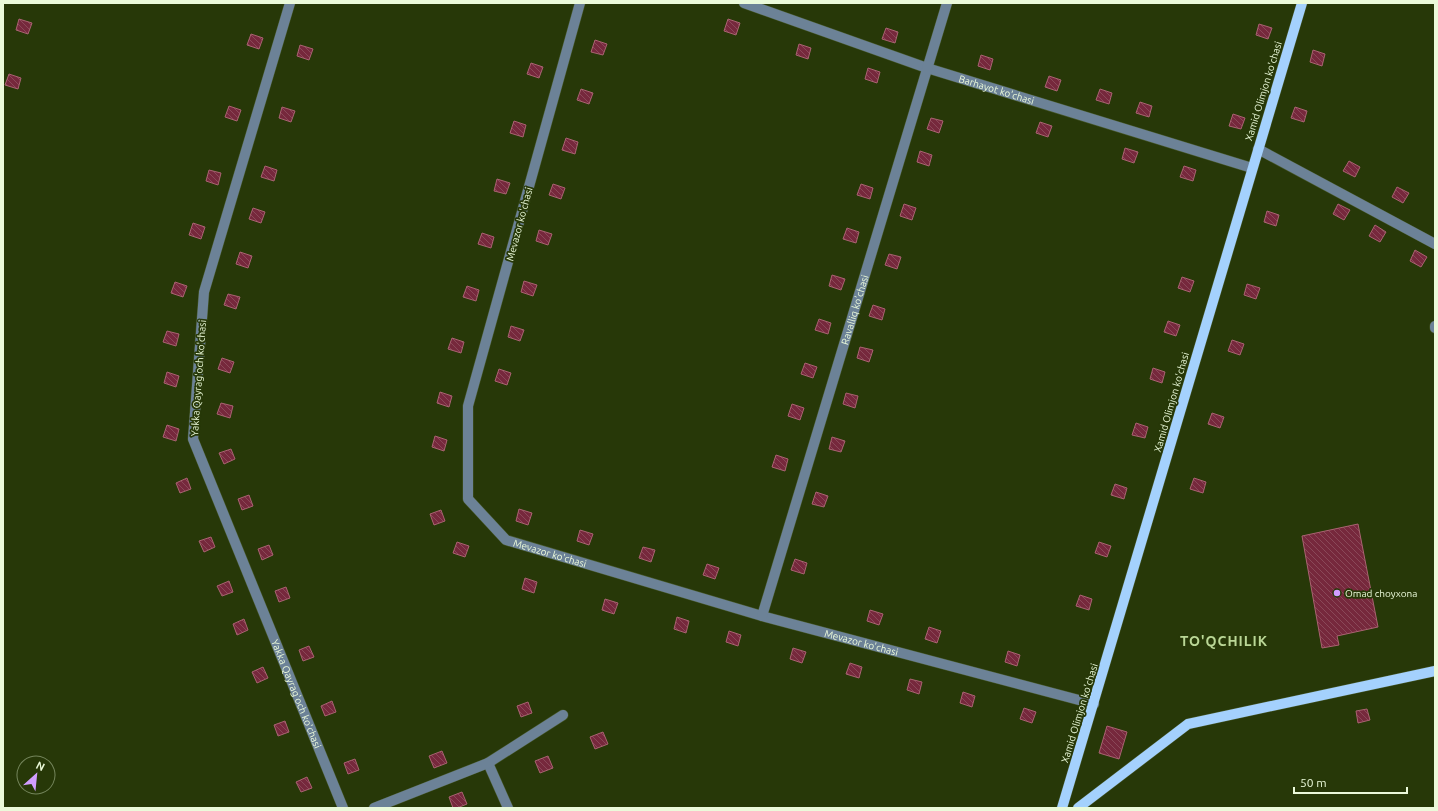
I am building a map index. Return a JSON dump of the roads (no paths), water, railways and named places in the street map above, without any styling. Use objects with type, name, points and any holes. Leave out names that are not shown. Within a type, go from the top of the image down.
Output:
[{"type":"main road","name":"Xamid Olimjon ko'chasi","points":[[1062,808],[1302,3]]},
{"type":"main road","points":[[1078,808],[1188,724],[1435,670]]},
{"type":"street","name":"Yakka Qayrag'och ko'chasi","points":[[290,3],[204,292],[193,439],[343,808]]},
{"type":"street","name":"Mevazor ko'chasi","points":[[580,3],[468,406],[468,500],[506,540],[762,616],[1094,704]]},
{"type":"street","name":"Barhayot ko'chasi","points":[[744,3],[927,68],[1252,168]]},
{"type":"street","name":"Ravalliq ko'chasi","points":[[762,616],[947,3]]},
{"type":"street","points":[[1258,149],[1435,244]]},
{"type":"street","points":[[374,808],[488,763],[563,715]]},
{"type":"street","points":[[488,763],[508,808]]},
{"type":"place","name":"Omad choyxona","points":[[1337,593]]},
{"type":"district","name":"TO'QCHILIK","points":[[1224,641]]}]
